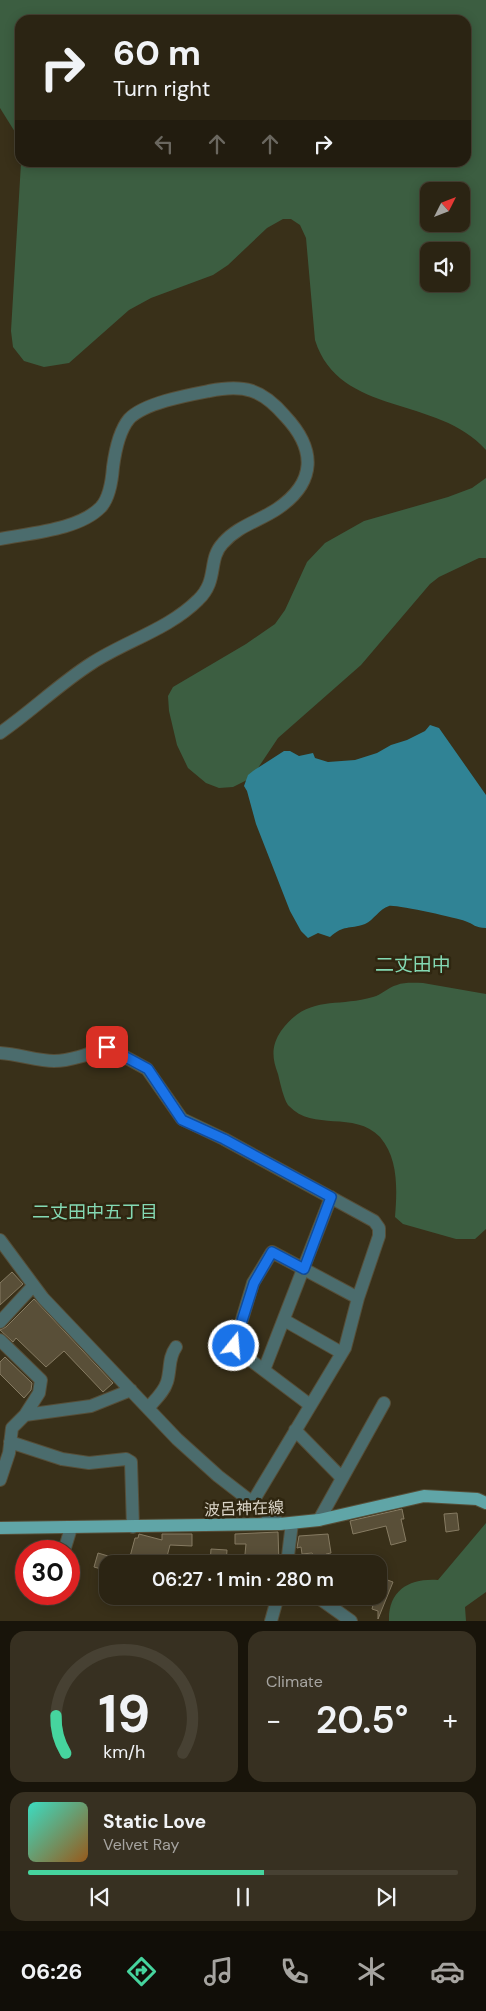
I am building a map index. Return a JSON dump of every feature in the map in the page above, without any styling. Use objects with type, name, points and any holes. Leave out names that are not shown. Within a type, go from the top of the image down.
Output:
[{"type":"main road","name":"波呂神在線","points":[[0,1528],[286,1523],[319,1520],[424,1496],[476,1499],[486,1503]]},
{"type":"street","points":[[0,539],[72,524],[97,510],[106,499],[115,456],[127,421],[143,409],[167,401],[211,390],[241,388],[256,391],[283,413],[295,426],[305,443],[308,468],[298,490],[279,508],[241,527],[223,543],[214,559],[211,584],[200,599],[171,621],[122,646],[63,682],[0,733]]},
{"type":"street","points":[[0,1053],[17,1054],[54,1061],[85,1055],[107,1047],[148,1069],[182,1120],[224,1139],[331,1197],[374,1221],[379,1228],[379,1236],[342,1353],[252,1503]]},
{"type":"street","points":[[264,1370],[331,1197]]},
{"type":"street","points":[[0,1240],[33,1286],[177,1439],[252,1503],[286,1523],[287,1555]]},
{"type":"street","points":[[310,1405],[234,1346],[254,1283],[272,1252],[358,1298]]},
{"type":"street","points":[[0,1322],[33,1286]]},
{"type":"street","points":[[284,1320],[342,1353]]},
{"type":"street","points":[[0,1340],[41,1380],[39,1394],[12,1428],[9,1453],[0,1480]]},
{"type":"street","points":[[148,1408],[168,1380],[171,1353],[176,1347]]},
{"type":"street","points":[[25,1414],[91,1406],[131,1390]]},
{"type":"street","points":[[319,1520],[384,1404]]},
{"type":"street","points":[[295,1430],[342,1478]]},
{"type":"street","points":[[10,1442],[62,1459],[89,1463],[126,1459],[131,1462],[133,1527]]},
{"type":"street","points":[[68,1540],[72,1528]]},
{"type":"street","points":[[271,1621],[275,1605]]},
{"type":"street","points":[[328,1605],[350,1621]]},
{"type":"green space","points":[[0,0],[486,0],[486,450],[466,433],[442,420],[367,394],[345,382],[327,365],[315,340],[306,238],[300,225],[291,219],[283,219],[267,228],[228,265],[213,275],[151,298],[129,310],[69,363],[44,367],[24,361],[13,347],[11,331],[21,167],[471,167],[471,15],[15,15],[15,132],[0,108]]},
{"type":"green space","points":[[486,478],[486,558],[479,558],[439,577],[430,584],[361,665],[278,738],[258,768],[247,780],[233,787],[219,788],[206,783],[188,768],[177,745],[169,711],[168,696],[173,687],[246,644],[275,624],[285,610],[307,562],[325,543],[364,521],[448,497],[472,488]]},
{"type":"green space","points":[[423,983],[486,994],[486,1229],[475,1239],[456,1239],[403,1224],[395,1217],[396,1186],[394,1165],[391,1155],[380,1137],[370,1129],[358,1124],[321,1120],[299,1114],[285,1100],[275,1063],[274,1047],[278,1036],[291,1019],[302,1012],[323,1004],[373,997],[400,984]]},
{"type":"green space","points":[[486,1523],[486,1592],[465,1607],[466,1621],[389,1621],[392,1601],[397,1594],[403,1588],[418,1581],[438,1580]]},
{"type":"water","points":[[430,725],[439,728],[486,795],[486,928],[439,914],[389,906],[365,924],[343,929],[330,937],[318,933],[308,938],[301,931],[290,911],[256,824],[244,786],[248,775],[284,751],[290,751],[299,756],[313,753],[315,758],[328,762],[355,760],[407,740],[425,731]]},
{"type":"building","points":[[12,1272],[23,1284],[0,1305],[0,1283]]},
{"type":"building","points":[[34,1299],[113,1383],[103,1392],[64,1351],[46,1367],[16,1338],[13,1342],[0,1330],[6,1327]]},
{"type":"building","points":[[5,1357],[32,1383],[31,1390],[24,1398],[0,1374],[0,1362]]},
{"type":"building","points":[[402,1509],[404,1519],[401,1519],[406,1541],[391,1545],[386,1526],[353,1534],[350,1521]]},
{"type":"building","points":[[457,1513],[459,1530],[446,1532],[444,1514]]},
{"type":"building","points":[[278,1532],[279,1555],[245,1555],[246,1544],[235,1544],[235,1534]]},
{"type":"building","points":[[139,1534],[162,1540],[162,1534],[192,1534],[192,1546],[170,1545],[167,1555],[130,1555],[135,1538],[138,1538]]},
{"type":"building","points":[[328,1534],[331,1553],[326,1555],[302,1554],[301,1547],[297,1548],[299,1536]]},
{"type":"building","points":[[211,1549],[227,1550],[227,1555],[211,1555]]},
{"type":"building","points":[[98,1553],[105,1555],[99,1555],[99,1568],[94,1567]]},
{"type":"building","points":[[387,1580],[393,1582],[387,1597]]},
{"type":"building","points":[[373,1605],[384,1605],[378,1619],[378,1611],[372,1609]]},
{"type":"district","name":"二丈田中","points":[[413,964]]},
{"type":"district","name":"二丈田中五丁目","points":[[95,1212]]},
{"type":"route","points":[[107,1047],[148,1069],[172,1108],[182,1120],[224,1139],[331,1197],[304,1269],[272,1252],[254,1283],[234,1346]]}]
